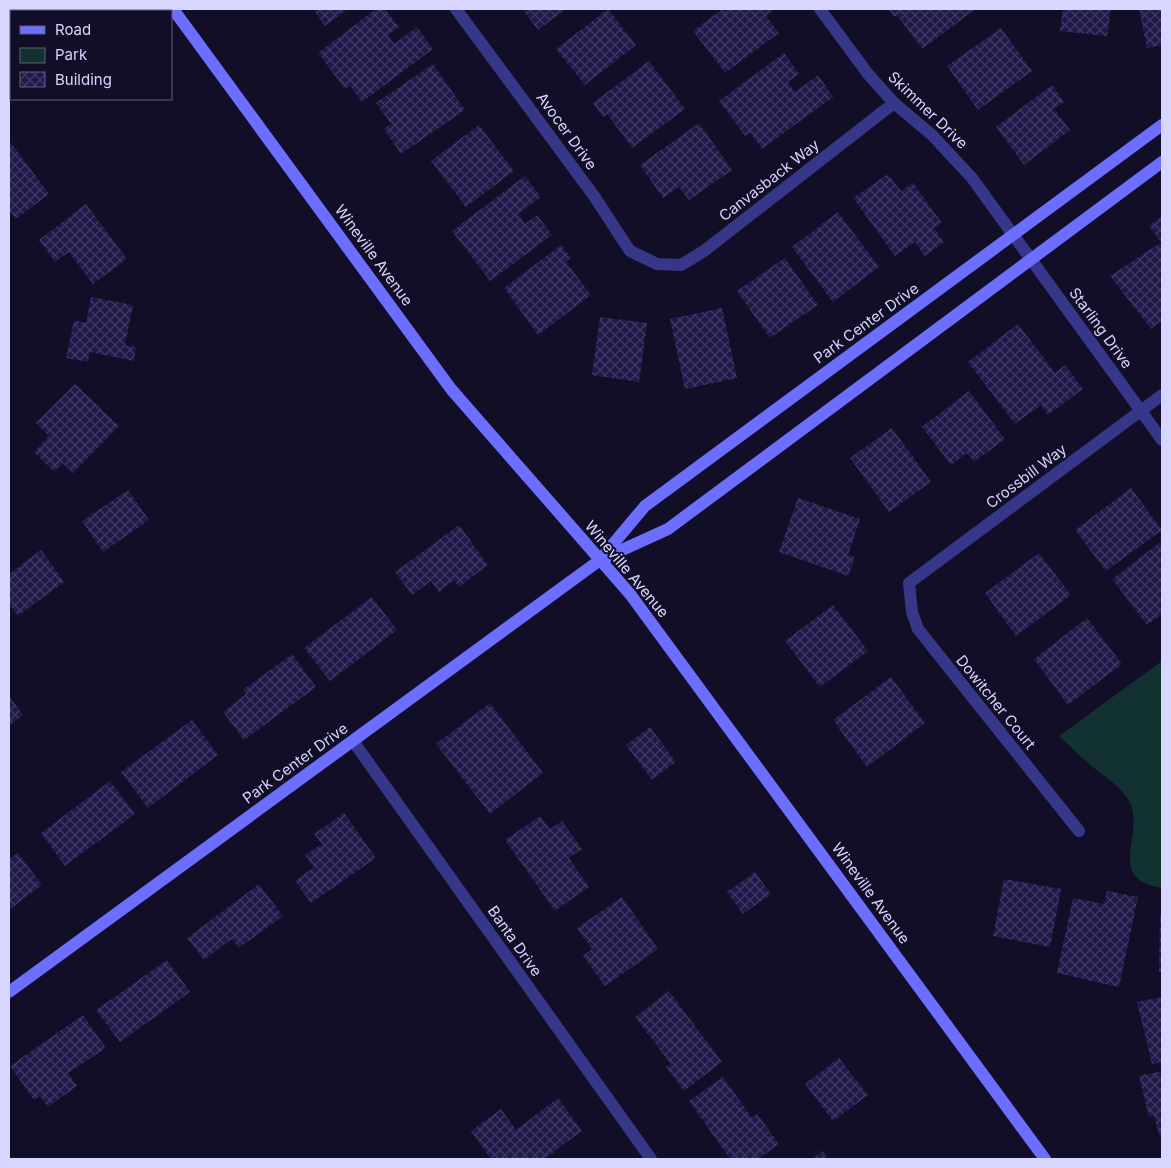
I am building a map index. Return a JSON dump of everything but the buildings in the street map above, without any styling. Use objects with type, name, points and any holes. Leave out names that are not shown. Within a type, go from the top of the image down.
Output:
[{"type":"street","name":"Wineville Avenue","points":[[173,9],[451,389],[630,594],[1045,1159]]},
{"type":"street","name":"Avocer Drive","points":[[456,9],[594,196],[630,251],[657,264]]},
{"type":"street","name":"Skimmer Drive","points":[[820,9],[868,74],[894,103],[954,157],[1013,235]]},
{"type":"street","name":"Canvasback Way","points":[[657,264],[681,265],[704,251],[894,103]]},
{"type":"street","name":"Park Center Drive","points":[[600,560],[645,506],[1162,125]]},
{"type":"street","name":"Park Center Drive","points":[[9,992],[600,560],[668,529],[1162,162]]},
{"type":"street","name":"Starling Drive","points":[[1013,235],[1162,440]]},
{"type":"street","name":"Crossbill Way","points":[[908,583],[1162,394]]},
{"type":"street","name":"Dowitcher Court","points":[[908,583],[912,612],[918,630],[1079,831]]},
{"type":"street","name":"Banta Drive","points":[[353,742],[645,1157]]},
{"type":"green space","points":[[1162,661],[1162,888],[1144,883],[1134,875],[1130,865],[1133,814],[1125,795],[1059,736]]}]
